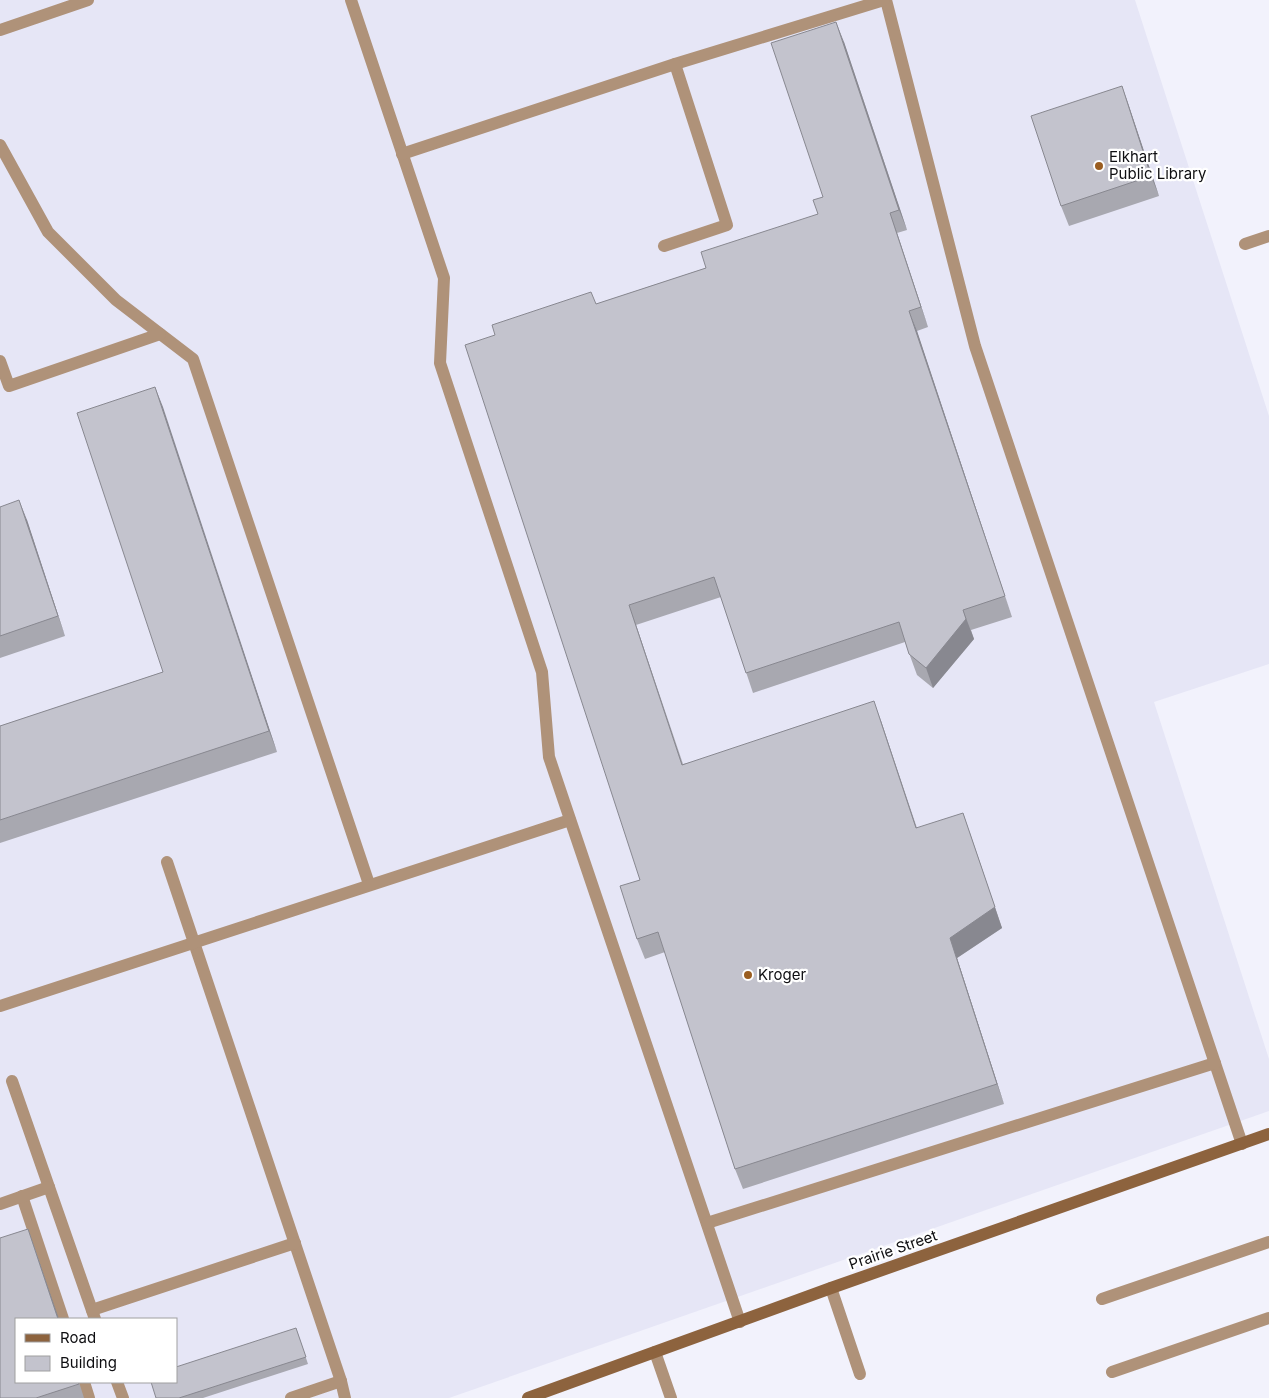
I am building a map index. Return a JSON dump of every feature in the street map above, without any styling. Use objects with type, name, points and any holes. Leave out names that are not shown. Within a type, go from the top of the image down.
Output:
[{"type":"main road","name":"Prairie Street","points":[[528,1398],[831,1288],[1269,1134]]},
{"type":"street","points":[[0,30],[88,0]]},
{"type":"street","points":[[350,0],[444,278],[440,363],[542,672],[549,757],[740,1322]]},
{"type":"street","points":[[402,154],[675,64],[885,0],[975,346],[1242,1144]]},
{"type":"street","points":[[664,246],[727,224],[675,64]]},
{"type":"street","points":[[0,145],[48,232],[116,300],[192,359],[369,884]]},
{"type":"street","points":[[1245,244],[1269,236]]},
{"type":"street","points":[[0,361],[9,386],[160,334]]},
{"type":"street","points":[[0,1006],[194,941],[570,820]]},
{"type":"street","points":[[167,862],[341,1381],[345,1398]]},
{"type":"street","points":[[707,1223],[1214,1063]]},
{"type":"street","points":[[12,1080],[94,1315],[295,1243]]},
{"type":"street","points":[[0,1204],[49,1187]]},
{"type":"street","points":[[22,1196],[63,1318]]},
{"type":"street","points":[[1102,1299],[1269,1242]]},
{"type":"street","points":[[831,1288],[860,1374]]},
{"type":"street","points":[[1112,1372],[1269,1318]]},
{"type":"street","points":[[654,1352],[671,1398]]},
{"type":"street","points":[[291,1398],[341,1381]]},
{"type":"street","points":[[84,1383],[89,1398]]},
{"type":"street","points":[[117,1383],[123,1398]]},
{"type":"shaded area","points":[[0,0],[1135,0],[1269,416],[1269,664],[1154,702],[1269,1059],[1269,1111],[449,1398],[0,1398]]},
{"type":"building","points":[[836,22],[899,210],[890,213],[921,307],[909,311],[1005,596],[963,610],[966,619],[926,668],[909,654],[899,622],[746,673],[714,577],[629,605],[682,765],[874,701],[916,828],[963,813],[995,907],[950,938],[997,1084],[735,1169],[658,932],[637,939],[620,886],[640,880],[465,345],[495,335],[492,325],[591,292],[596,304],[706,268],[701,252],[818,214],[813,200],[823,197],[771,43]]},
{"type":"building","name":"Elkhart Public Library","points":[[1122,86],[1151,176],[1061,206],[1031,116]]},
{"type":"building","points":[[155,387],[269,731],[0,820],[0,726],[163,672],[77,413]]},
{"type":"building","points":[[19,500],[58,616],[0,636],[0,507]]},
{"type":"building","points":[[28,1229],[58,1318],[15,1318],[15,1383],[79,1384],[36,1398],[0,1398],[0,1238]]},
{"type":"building","points":[[296,1328],[306,1357],[179,1398],[156,1398],[151,1383],[178,1383],[178,1366]]},
{"type":"place","name":"Elkhart Public Library","points":[[1099,166]]},
{"type":"place","name":"Kroger","points":[[748,975]]}]
